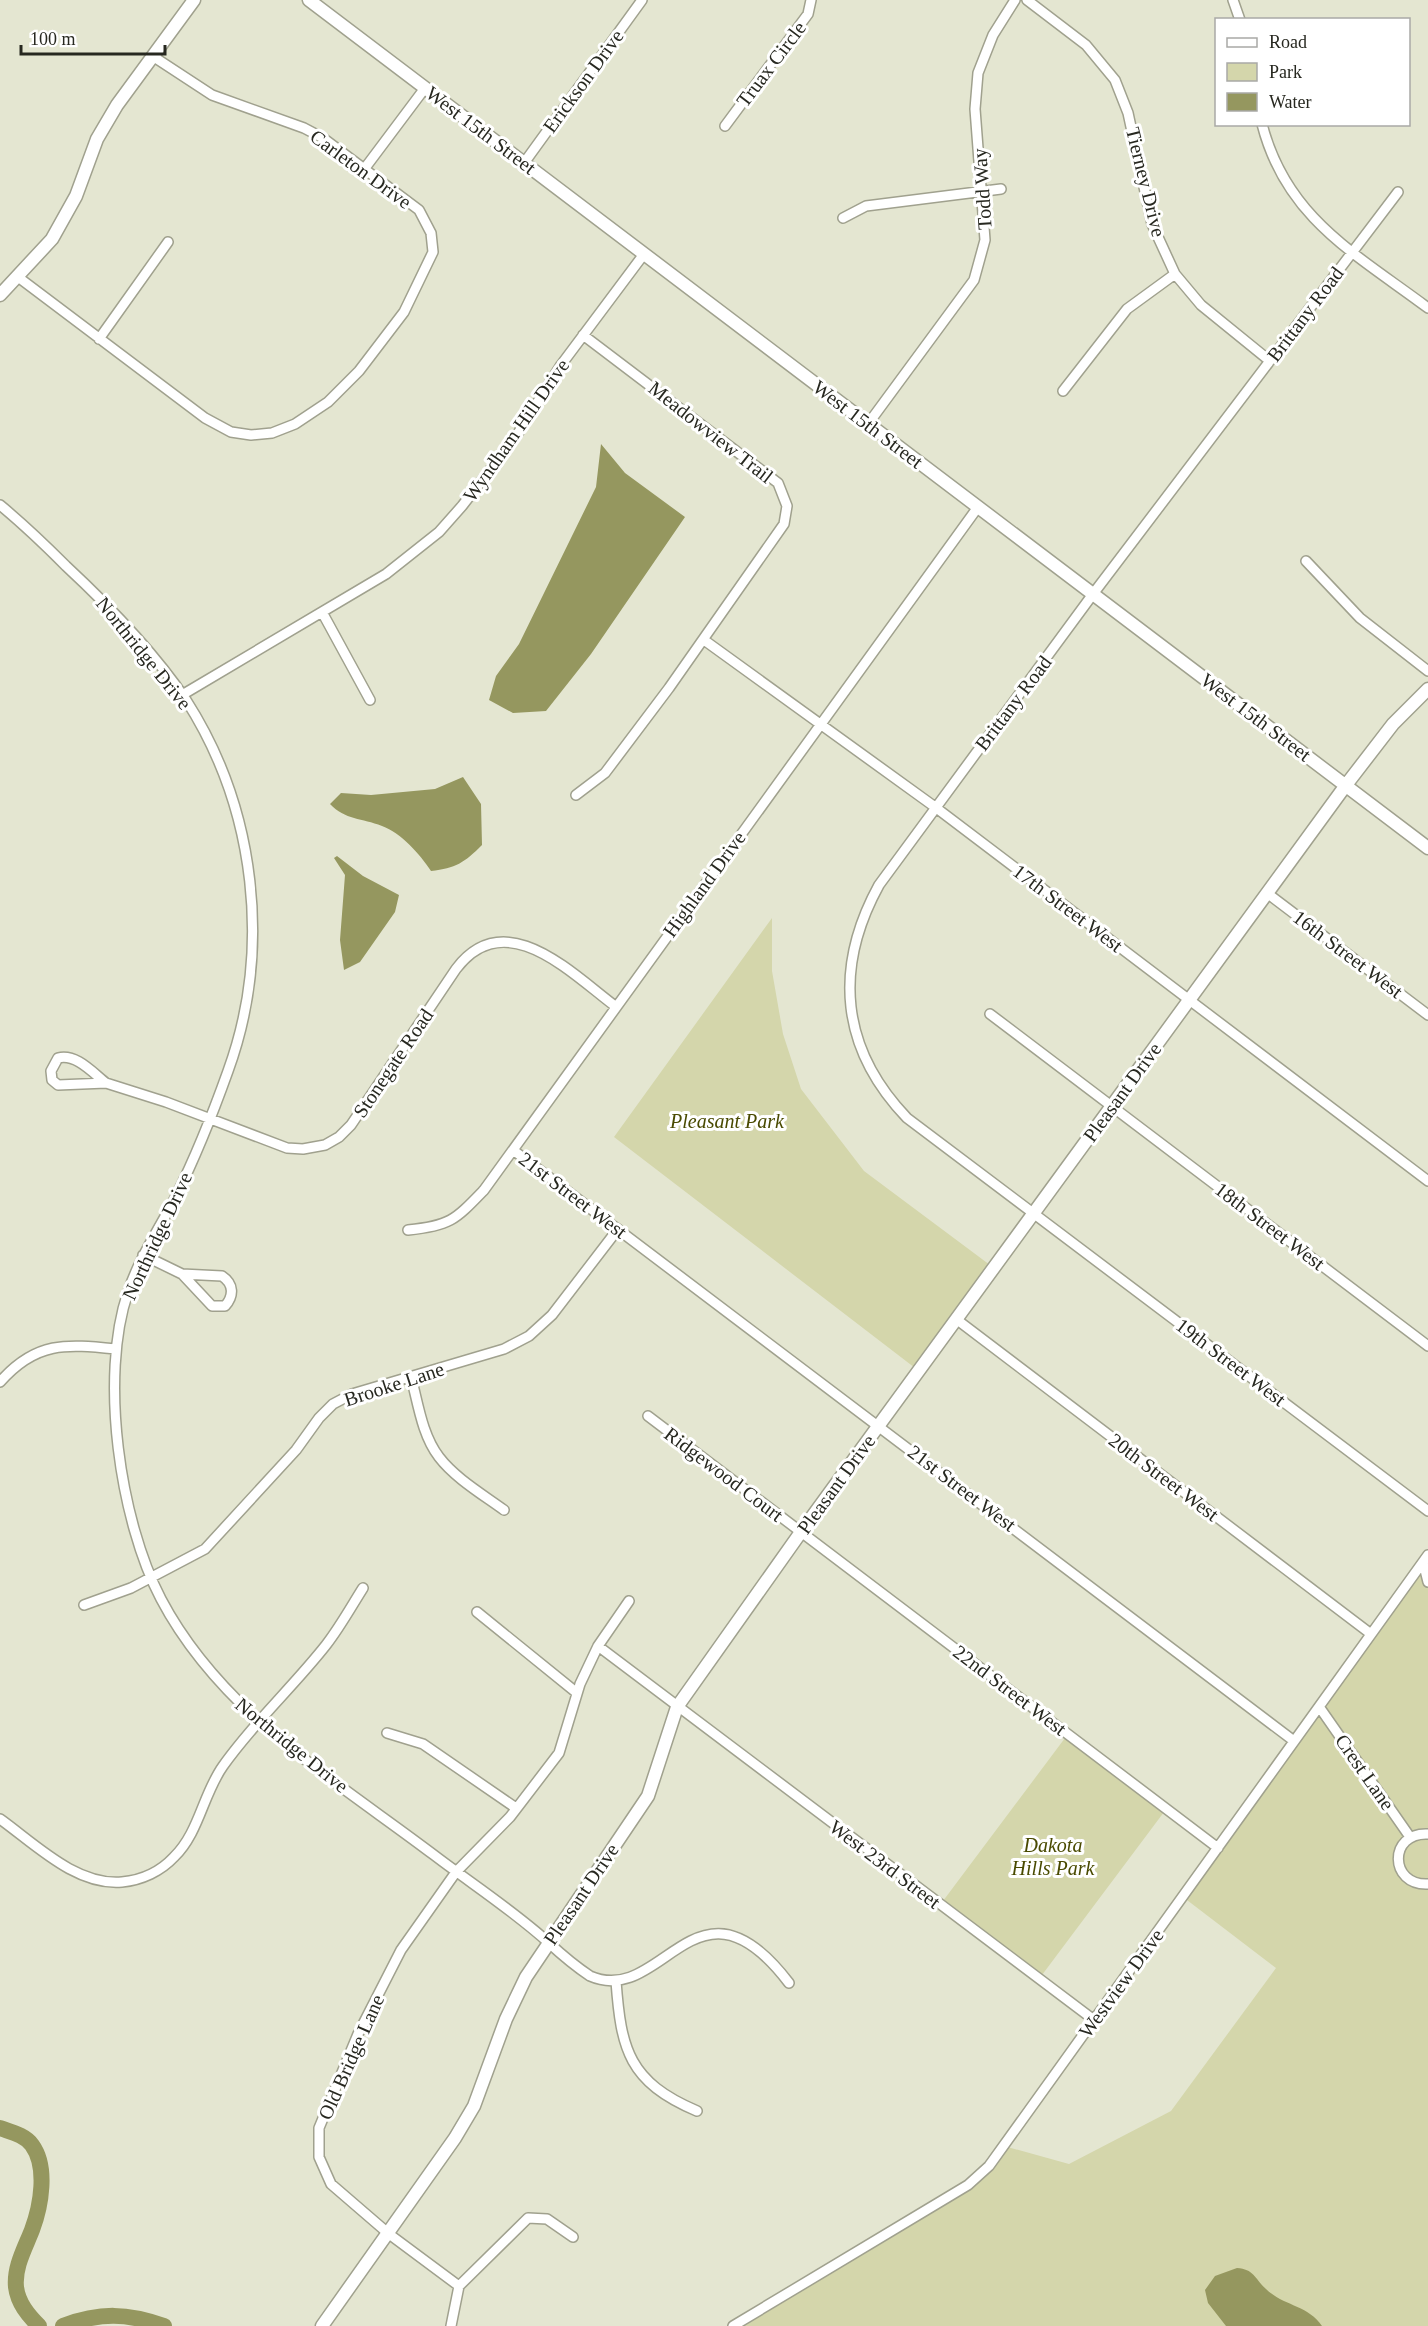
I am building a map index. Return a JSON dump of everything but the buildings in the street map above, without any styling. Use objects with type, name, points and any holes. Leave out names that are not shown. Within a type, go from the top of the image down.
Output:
[{"type":"street","points":[[0,295],[52,239],[76,196],[96,139],[117,105],[194,0]]},
{"type":"street","name":"West 15th Street","points":[[309,0],[1428,848]]},
{"type":"street","name":"Erickson Drive","points":[[524,163],[642,0]]},
{"type":"street","name":"Truax Circle","points":[[725,126],[808,14],[811,0]]},
{"type":"street","name":"Todd Way","points":[[868,424],[974,280],[985,240],[975,108],[978,74],[993,35],[1015,0]]},
{"type":"street","name":"Tierney Drive","points":[[1027,0],[1086,45],[1115,80],[1128,113],[1152,224],[1175,274],[1201,305],[1269,361]]},
{"type":"street","points":[[1233,0],[1239,18]]},
{"type":"street","name":"Carleton Drive","points":[[18,277],[205,418],[231,432],[251,435],[272,434],[306,418],[349,382],[387,336],[410,301],[433,252],[431,232],[419,210],[339,148],[304,128],[212,95],[154,57]]},
{"type":"street","points":[[365,168],[425,88]]},
{"type":"street","points":[[1263,126],[1269,149],[1287,187],[1314,220],[1428,308]]},
{"type":"street","points":[[843,218],[866,206],[1000,189]]},
{"type":"street","name":"Brittany Road","points":[[1034,1213],[907,1119],[881,1088],[856,1036],[849,990],[855,938],[879,885],[935,807],[1093,594],[1398,192]]},
{"type":"street","points":[[99,339],[168,242]]},
{"type":"street","name":"Wyndham Hill Drive","points":[[182,695],[400,564],[451,519],[530,417],[584,334],[644,254]]},
{"type":"street","points":[[1063,391],[1127,309],[1175,274]]},
{"type":"street","name":"Meadowview Trail","points":[[576,795],[605,773],[704,640],[784,524],[787,506],[778,483],[584,334]]},
{"type":"street","name":"Northridge Drive","points":[[0,505],[110,608],[182,695],[214,753],[230,794],[246,853],[252,912],[251,971],[241,1029],[209,1119],[181,1186],[143,1255],[126,1299],[116,1349],[115,1381],[121,1466],[130,1509],[152,1578],[176,1623],[202,1662],[257,1721],[549,1942],[562,1957],[590,1976],[616,1982]]},
{"type":"street","name":"Highland Drive","points":[[408,1230],[440,1227],[454,1218],[484,1190],[615,1005],[978,507]]},
{"type":"street","points":[[1306,561],[1360,618],[1428,671]]},
{"type":"street","points":[[322,612],[370,700]]},
{"type":"street","name":"17th Street West","points":[[704,640],[935,807],[1428,1181]]},
{"type":"street","name":"Pleasant Drive","points":[[322,2326],[444,2155],[474,2106],[506,2019],[526,1977],[648,1796],[677,1707],[801,1532],[1267,893],[1393,724],[1428,689]]},
{"type":"street","name":"16th Street West","points":[[1267,893],[1428,1015]]},
{"type":"street","name":"Stonegate Road","points":[[106,1083],[281,1147],[303,1149],[325,1145],[339,1137],[351,1125],[456,969],[468,956],[490,945],[509,942],[527,945],[559,964],[615,1005]]},
{"type":"street","name":"18th Street West","points":[[990,1014],[1428,1346]]},
{"type":"street","points":[[66,1056],[76,1060],[106,1083],[63,1086],[52,1080],[51,1071],[58,1058],[66,1056]]},
{"type":"street","name":"21st Street West","points":[[513,1150],[1294,1741]]},
{"type":"street","name":"19th Street West","points":[[1034,1213],[1428,1511]]},
{"type":"street","name":"Brooke Lane","points":[[84,1605],[152,1578],[205,1549],[280,1467],[333,1404],[352,1394],[504,1349],[529,1336],[552,1315],[618,1229]]},
{"type":"street","points":[[143,1255],[182,1274],[222,1276],[230,1282],[232,1296],[225,1306],[216,1308],[200,1295],[182,1274]]},
{"type":"street","name":"20th Street West","points":[[956,1319],[1371,1634]]},
{"type":"street","points":[[0,1382],[22,1360],[49,1348],[69,1345],[116,1349]]},
{"type":"street","points":[[411,1377],[426,1432],[437,1455],[449,1469],[504,1510]]},
{"type":"street","name":"Ridgewood Court","points":[[648,1416],[801,1532]]},
{"type":"street","name":"22nd Street West","points":[[801,1532],[1218,1848]]},
{"type":"street","points":[[1426,1558],[1428,1582]]},
{"type":"street","name":"Westview Drive","points":[[734,2326],[968,2185],[1001,2150],[1426,1558]]},
{"type":"street","points":[[0,1818],[83,1876],[113,1882],[141,1878],[160,1869],[180,1850],[191,1833],[212,1784],[257,1721],[327,1644],[363,1588]]},
{"type":"street","name":"Old Bridge Lane","points":[[459,2286],[389,2234],[331,2184],[319,2157],[319,2128],[358,2034],[401,1950],[456,1872],[516,1808],[559,1753],[577,1693],[598,1646],[629,1601]]},
{"type":"street","points":[[477,1612],[577,1693]]},
{"type":"street","name":"West 23rd Street","points":[[598,1646],[1094,2020]]},
{"type":"street","name":"Crest Lane","points":[[1320,1708],[1410,1837]]},
{"type":"street","points":[[387,1733],[423,1743],[516,1808]]},
{"type":"street","points":[[1428,1834],[1410,1837],[1400,1850],[1398,1865],[1410,1881],[1428,1884]]},
{"type":"street","points":[[697,2111],[664,2095],[647,2081],[634,2063],[620,2030],[616,1982],[635,1976],[687,1941],[720,1935],[740,1938],[758,1947],[789,1983]]},
{"type":"street","points":[[451,2326],[459,2286],[528,2218],[547,2218],[573,2237]]},
{"type":"green space","name":"Pleasant Park","points":[[772,918],[772,971],[783,1034],[801,1089],[864,1171],[994,1268],[919,1371],[614,1137]]},
{"type":"green space","points":[[1423,1562],[1428,1582],[1428,2326],[733,2326],[968,2185],[1004,2146],[1069,2164],[1171,2111],[1276,1968],[1183,1897]]},
{"type":"green space","name":"Dakota Hills Park","points":[[1068,1734],[1167,1808],[1039,1979],[940,1905]]},
{"type":"water","points":[[601,444],[625,473],[685,517],[591,654],[546,711],[513,713],[489,700],[496,676],[519,644],[596,487]]},
{"type":"water","points":[[463,777],[481,804],[482,845],[459,864],[440,870],[431,871],[410,845],[389,829],[348,816],[330,804],[341,793],[371,795],[435,789]]},
{"type":"water","points":[[337,856],[363,876],[399,895],[395,912],[360,962],[344,970],[340,940],[345,875],[334,858]]},
{"type":"water","points":[[1237,2268],[1251,2272],[1273,2295],[1310,2314],[1322,2326],[1226,2326],[1208,2303],[1205,2290],[1215,2276]]},
{"type":"waterway","points":[[0,2128],[26,2139],[32,2145],[40,2164],[41,2187],[38,2210],[18,2265],[16,2280],[21,2303],[39,2326]]},
{"type":"waterway","points":[[63,2326],[102,2316],[126,2317],[164,2326]]}]
